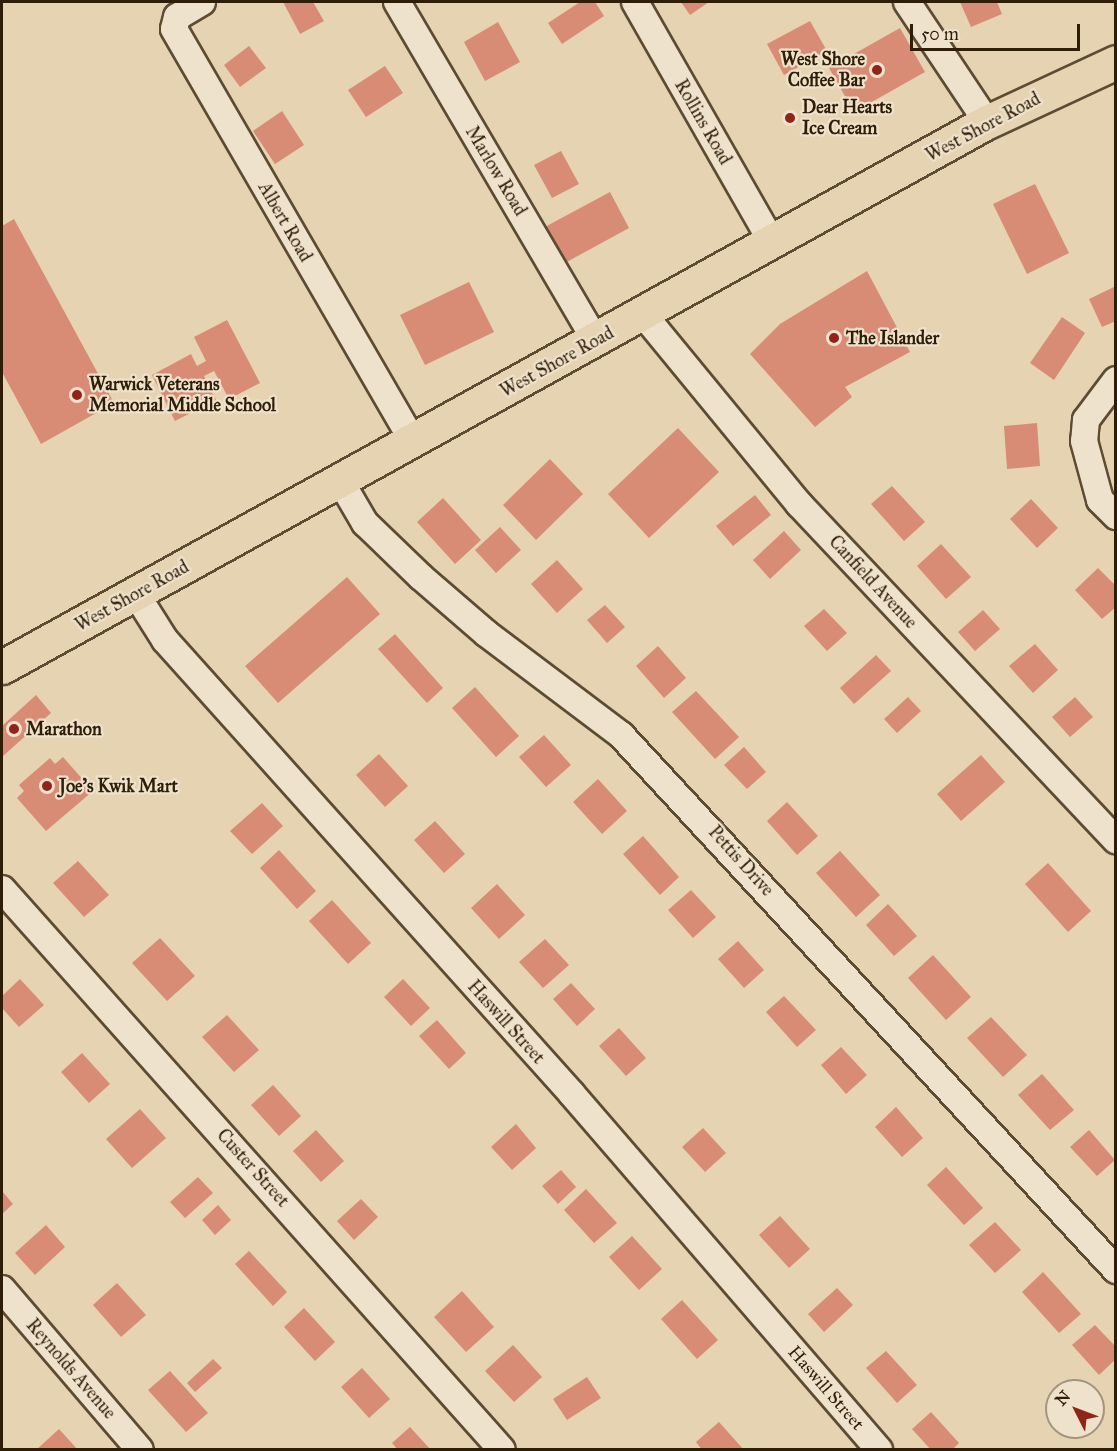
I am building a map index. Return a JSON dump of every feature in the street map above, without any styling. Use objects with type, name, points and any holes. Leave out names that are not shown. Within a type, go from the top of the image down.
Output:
[{"type":"main road","name":"West Shore Road","points":[[2,667],[341,482],[987,122],[1116,62]]},
{"type":"street","name":"Marlow Road","points":[[397,2],[595,340]]},
{"type":"street","name":"Rollins Road","points":[[635,2],[772,242]]},
{"type":"street","points":[[907,2],[987,122]]},
{"type":"street","name":"Albert Road","points":[[197,4],[177,17],[174,29],[413,442]]},
{"type":"street","name":"Canfield Avenue","points":[[643,314],[799,504],[1116,840]]},
{"type":"street","points":[[1116,380],[1086,420],[1084,441],[1100,500],[1116,516]]},
{"type":"street","name":"Pettis Drive","points":[[341,482],[365,523],[421,577],[487,634],[621,735],[1116,1270]]},
{"type":"street","name":"Haswill Street","points":[[136,594],[172,649],[572,1094],[879,1449]]},
{"type":"street","name":"Custer Street","points":[[2,889],[502,1449]]},
{"type":"street","name":"Reynolds Avenue","points":[[2,1289],[140,1449]]},
{"type":"building","points":[[283,2],[313,2],[324,21],[300,34]]},
{"type":"building","points":[[580,2],[595,2],[604,16],[562,44],[548,23]]},
{"type":"building","points":[[681,2],[709,2],[690,15]]},
{"type":"building","points":[[960,2],[997,2],[1002,14],[971,27]]},
{"type":"building","points":[[810,21],[827,51],[784,75],[767,44]]},
{"type":"building","points":[[498,22],[520,62],[485,81],[464,42]]},
{"type":"building","name":"West Shore Coffee Bar","points":[[900,28],[925,72],[854,112],[829,68]]},
{"type":"building","points":[[249,46],[266,68],[240,87],[224,65]]},
{"type":"building","points":[[385,66],[403,93],[366,117],[348,90]]},
{"type":"building","points":[[282,111],[304,145],[275,164],[253,131]]},
{"type":"building","points":[[561,151],[579,184],[552,198],[534,165]]},
{"type":"building","points":[[1035,184],[1069,253],[1027,274],[993,204]]},
{"type":"building","points":[[610,192],[629,228],[563,264],[543,228]]},
{"type":"building","points":[[14,219],[114,403],[41,444],[2,372],[2,226]]},
{"type":"building","name":"The Islander","points":[[867,271],[910,352],[845,387],[852,397],[815,427],[750,354],[780,324]]},
{"type":"building","points":[[469,282],[494,332],[425,365],[400,315]]},
{"type":"building","points":[[1116,286],[1116,321],[1102,327],[1089,299]]},
{"type":"building","points":[[1062,317],[1085,333],[1054,380],[1030,363]]},
{"type":"building","points":[[227,320],[260,383],[229,399],[214,371],[204,376],[216,400],[175,421],[152,375],[191,354],[197,366],[206,361],[194,337]]},
{"type":"building","points":[[1037,423],[1040,466],[1007,469],[1004,426]]},
{"type":"building","points":[[678,428],[719,472],[649,538],[608,494]]},
{"type":"building","points":[[550,459],[583,494],[536,540],[503,505]]},
{"type":"building","points":[[892,486],[925,522],[904,541],[871,504]]},
{"type":"building","points":[[755,495],[771,515],[733,546],[716,526]]},
{"type":"building","points":[[443,498],[481,540],[455,564],[417,522]]},
{"type":"building","points":[[1031,499],[1058,528],[1037,548],[1010,519]]},
{"type":"building","points":[[500,527],[521,550],[496,573],[475,550]]},
{"type":"building","points":[[784,531],[801,550],[770,579],[753,560]]},
{"type":"building","points":[[941,544],[971,577],[946,599],[917,566]]},
{"type":"building","points":[[557,560],[583,589],[557,613],[531,584]]},
{"type":"building","points":[[1098,568],[1116,586],[1116,607],[1102,619],[1075,590]]},
{"type":"building","points":[[347,577],[380,614],[278,703],[245,666]]},
{"type":"building","points":[[605,605],[625,627],[607,643],[587,620]]},
{"type":"building","points":[[824,609],[847,633],[827,651],[804,626]]},
{"type":"building","points":[[983,610],[1000,629],[975,651],[958,632]]},
{"type":"building","points":[[395,634],[443,688],[427,703],[378,649]]},
{"type":"building","points":[[1035,644],[1058,670],[1033,693],[1009,666]]},
{"type":"building","points":[[658,646],[686,678],[664,698],[636,666]]},
{"type":"building","points":[[876,655],[891,671],[854,704],[840,688]]},
{"type":"building","points":[[475,687],[519,736],[496,757],[452,708]]},
{"type":"building","points":[[696,691],[739,737],[715,759],[672,712]]},
{"type":"building","points":[[36,695],[51,713],[2,757],[2,726]]},
{"type":"building","points":[[908,697],[921,711],[897,733],[884,719]]},
{"type":"building","points":[[1075,697],[1093,717],[1070,737],[1052,717]]},
{"type":"building","points":[[544,735],[571,765],[546,787],[519,757]]},
{"type":"building","points":[[744,747],[766,772],[747,789],[724,765]]},
{"type":"building","points":[[379,754],[408,786],[385,807],[356,775]]},
{"type":"building","points":[[981,755],[1005,782],[961,821],[937,794]]},
{"type":"building","points":[[63,757],[93,791],[46,831],[17,798],[24,791],[19,785],[50,758],[55,764]]},
{"type":"building","points":[[598,779],[627,811],[602,834],[573,802]]},
{"type":"building","points":[[787,802],[818,836],[797,855],[767,821]]},
{"type":"building","points":[[262,803],[283,826],[252,854],[230,831]]},
{"type":"building","points":[[435,821],[465,854],[444,873],[414,840]]},
{"type":"building","points":[[643,836],[679,877],[660,895],[623,854]]},
{"type":"building","points":[[279,850],[316,891],[297,909],[260,868]]},
{"type":"building","points":[[840,851],[880,895],[856,917],[816,873]]},
{"type":"building","points":[[78,861],[109,895],[84,917],[53,883]]},
{"type":"building","points":[[1048,863],[1091,911],[1068,932],[1025,884]]},
{"type":"building","points":[[497,884],[525,915],[499,939],[471,908]]},
{"type":"building","points":[[691,890],[716,917],[693,938],[668,910]]},
{"type":"building","points":[[332,900],[371,943],[348,964],[309,921]]},
{"type":"building","points":[[888,904],[917,936],[894,956],[866,925]]},
{"type":"building","points":[[160,938],[195,976],[167,1001],[132,963]]},
{"type":"building","points":[[545,939],[569,965],[543,988],[519,962]]},
{"type":"building","points":[[738,941],[764,970],[744,988],[718,959]]},
{"type":"building","points":[[933,955],[971,997],[946,1020],[908,978]]},
{"type":"building","points":[[20,979],[44,1005],[19,1027],[2,1008],[2,996]]},
{"type":"building","points":[[403,979],[430,1008],[411,1026],[384,997]]},
{"type":"building","points":[[571,983],[595,1009],[577,1026],[553,999]]},
{"type":"building","points":[[784,996],[816,1030],[797,1047],[766,1012]]},
{"type":"building","points":[[227,1015],[259,1050],[234,1072],[202,1037]]},
{"type":"building","points":[[991,1017],[1027,1055],[1003,1077],[967,1038]]},
{"type":"building","points":[[437,1020],[466,1053],[449,1069],[419,1036]]},
{"type":"building","points":[[619,1028],[646,1058],[626,1076],[599,1046]]},
{"type":"building","points":[[841,1047],[867,1075],[846,1094],[821,1065]]},
{"type":"building","points":[[82,1053],[110,1084],[89,1103],[61,1072]]},
{"type":"building","points":[[1042,1074],[1074,1110],[1050,1130],[1018,1095]]},
{"type":"building","points":[[273,1085],[301,1116],[279,1136],[251,1105]]},
{"type":"building","points":[[896,1107],[923,1138],[902,1157],[875,1127]]},
{"type":"building","points":[[140,1109],[166,1138],[132,1168],[106,1139]]},
{"type":"building","points":[[516,1124],[536,1148],[512,1170],[491,1147]]},
{"type":"building","points":[[703,1128],[726,1153],[705,1172],[682,1147]]},
{"type":"building","points":[[316,1130],[344,1161],[321,1182],[293,1151]]},
{"type":"building","points":[[1089,1130],[1115,1160],[1097,1176],[1070,1147]]},
{"type":"building","points":[[946,1167],[983,1208],[964,1225],[927,1185]]},
{"type":"building","points":[[561,1170],[576,1187],[558,1204],[542,1186]]},
{"type":"building","points":[[198,1177],[213,1193],[185,1218],[170,1202]]},
{"type":"building","points":[[586,1189],[617,1223],[594,1243],[564,1210]]},
{"type":"building","points":[[2,1191],[13,1204],[2,1214]]},
{"type":"building","points":[[361,1199],[378,1217],[354,1240],[337,1221]]},
{"type":"building","points":[[218,1205],[231,1220],[215,1235],[202,1220]]},
{"type":"building","points":[[780,1216],[810,1249],[789,1268],[759,1235]]},
{"type":"building","points":[[995,1222],[1021,1250],[995,1273],[969,1245]]},
{"type":"building","points":[[46,1225],[65,1247],[35,1275],[15,1253]]},
{"type":"building","points":[[632,1236],[662,1269],[639,1290],[609,1257]]},
{"type":"building","points":[[249,1251],[287,1292],[273,1306],[235,1264]]},
{"type":"building","points":[[1043,1272],[1081,1314],[1059,1333],[1022,1292]]},
{"type":"building","points":[[117,1283],[146,1315],[121,1337],[93,1305]]},
{"type":"building","points":[[837,1288],[853,1305],[824,1332],[808,1314]]},
{"type":"building","points":[[462,1291],[494,1327],[466,1352],[434,1317]]},
{"type":"building","points":[[682,1300],[718,1340],[697,1359],[661,1319]]},
{"type":"building","points":[[304,1308],[335,1342],[315,1361],[284,1327]]},
{"type":"building","points":[[1095,1325],[1116,1347],[1116,1359],[1099,1375],[1072,1345]]},
{"type":"building","points":[[513,1345],[542,1377],[514,1402],[485,1371]]},
{"type":"building","points":[[886,1351],[917,1385],[897,1403],[866,1368]]},
{"type":"building","points":[[213,1359],[222,1368],[195,1392],[187,1383]]},
{"type":"building","points":[[362,1368],[390,1399],[369,1418],[341,1387]]},
{"type":"building","points":[[170,1371],[208,1413],[186,1432],[148,1390]]},
{"type":"building","points":[[587,1377],[601,1398],[567,1420],[553,1399]]},
{"type":"building","points":[[931,1412],[959,1443],[952,1450],[931,1450],[912,1429]]},
{"type":"building","points":[[719,1422],[744,1450],[702,1450],[696,1442]]},
{"type":"building","points":[[410,1427],[431,1450],[398,1450],[392,1443]]},
{"type":"building","points":[[59,1429],[78,1450],[36,1450]]},
{"type":"place","name":"West Shore Coffee Bar","points":[[877,70]]},
{"type":"place","name":"Dear Hearts Ice Cream","points":[[790,118]]},
{"type":"place","name":"The Islander","points":[[834,338]]},
{"type":"place","name":"Warwick Veterans Memorial Middle School","points":[[77,395]]},
{"type":"place","name":"Marathon","points":[[14,729]]},
{"type":"place","name":"Joe's Kwik Mart","points":[[47,786]]}]
